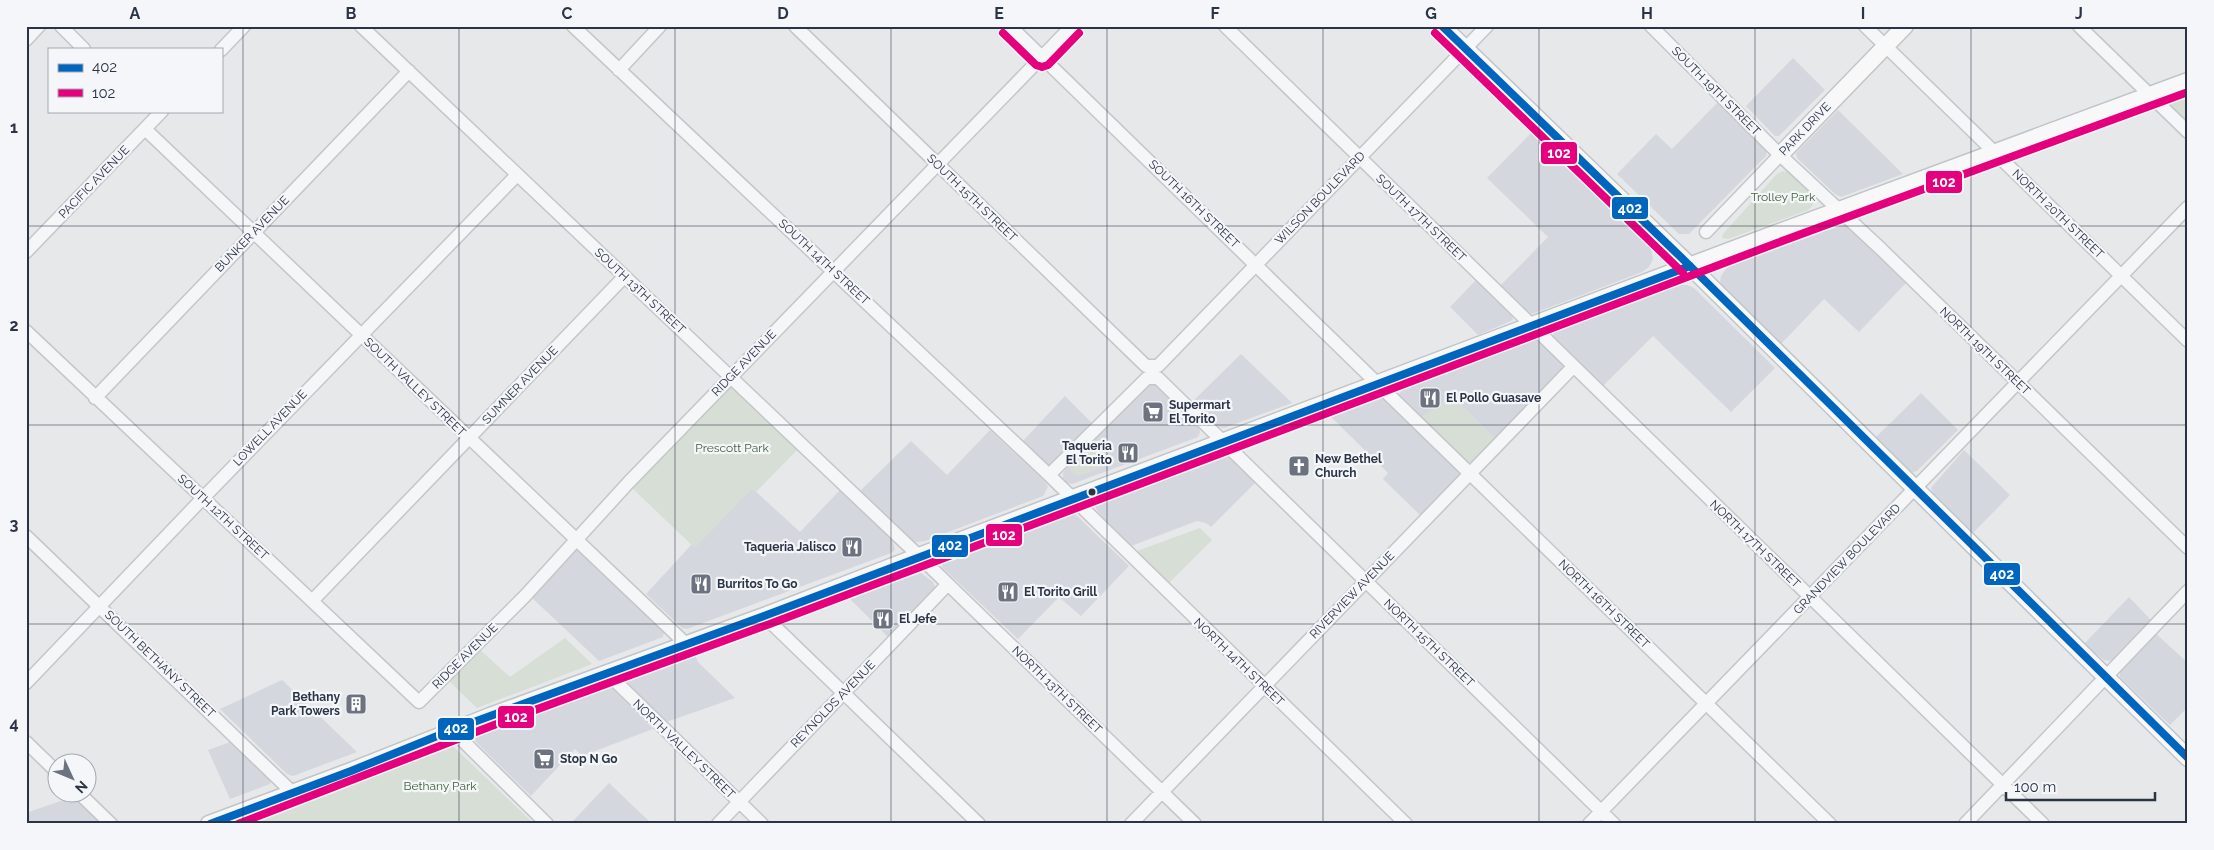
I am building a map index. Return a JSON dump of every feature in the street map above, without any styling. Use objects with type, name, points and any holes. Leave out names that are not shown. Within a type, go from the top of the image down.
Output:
[{"type":"main road","points":[[1442,26],[1690,266],[2188,758]]},
{"type":"main road","name":"PARK DRIVE","points":[[1780,155],[1905,26]]},
{"type":"main road","points":[[209,824],[452,730],[685,643],[764,616],[1223,441],[2188,81]]},
{"type":"street","points":[[26,40],[39,26]]},
{"type":"street","points":[[61,26],[83,48]]},
{"type":"street","points":[[222,49],[244,26]]},
{"type":"street","name":"SOUTH 13TH STREET","points":[[362,26],[919,556]]},
{"type":"street","name":"SOUTH 14TH STREET","points":[[573,26],[835,271],[1074,499]]},
{"type":"street","points":[[619,70],[660,26]]},
{"type":"street","name":"SOUTH 15TH STREET","points":[[795,26],[1223,441]]},
{"type":"street","name":"SOUTH 16TH STREET","points":[[1010,26],[1378,384]]},
{"type":"street","name":"RIDGE AVENUE","points":[[419,702],[525,596],[576,539],[731,377],[1072,26]]},
{"type":"street","name":"SOUTH 17TH STREET","points":[[1225,26],[1533,326]]},
{"type":"street","name":"WILSON BOULEVARD","points":[[1049,475],[1147,378],[1487,26]]},
{"type":"street","name":"SOUTH 19TH STREET","points":[[1651,26],[1780,155]]},
{"type":"street","name":"NORTH 20TH STREET","points":[[1865,26],[2188,341]]},
{"type":"street","points":[[2079,26],[2188,132]]},
{"type":"street","name":"BUNKER AVENUE","points":[[96,398],[409,71]]},
{"type":"street","name":"PACIFIC AVENUE","points":[[26,252],[145,129],[155,114]]},
{"type":"street","name":"SOUTH VALLEY STREET","points":[[145,129],[685,643]]},
{"type":"street","name":"NORTH 19TH STREET","points":[[1780,155],[1840,210],[2188,548]]},
{"type":"street","name":"PARK DRIVE","points":[[1706,232],[1780,155]]},
{"type":"street","name":"LOWELL AVENUE","points":[[26,683],[517,175]]},
{"type":"street","name":"GRANDVIEW BOULEVARD","points":[[1589,824],[2188,207]]},
{"type":"street","name":"SUMNER AVENUE","points":[[312,601],[624,276]]},
{"type":"street","name":"NORTH 17TH STREET","points":[[1533,326],[1573,368],[2043,824]]},
{"type":"street","name":"SOUTH 12TH STREET","points":[[26,331],[419,702]]},
{"type":"street","name":"RIVERVIEW AVENUE","points":[[1131,824],[1573,368]]},
{"type":"street","name":"NORTH 16TH STREET","points":[[1378,384],[1830,824]]},
{"type":"street","name":"NORTH 15TH STREET","points":[[1223,441],[1614,824]]},
{"type":"street","name":"NORTH 14TH STREET","points":[[1074,499],[1406,824]]},
{"type":"street","name":"SOUTH BETHANY STREET","points":[[26,536],[293,793]]},
{"type":"street","name":"NORTH 13TH STREET","points":[[919,556],[1195,824]]},
{"type":"street","name":"REYNOLDS AVENUE","points":[[718,824],[948,584]]},
{"type":"street","points":[[1965,824],[2188,591]]},
{"type":"street","points":[[764,616],[978,824]]},
{"type":"street","name":"NORTH VALLEY STREET","points":[[607,673],[762,824]]},
{"type":"street","points":[[452,730],[547,824]]},
{"type":"street","points":[[26,742],[48,763]]},
{"type":"street","points":[[88,802],[111,824]]},
{"type":"shaded area","points":[[1793,58],[1825,90],[1779,136],[1775,136],[1746,106]]},
{"type":"shaded area","points":[[1720,100],[1767,146],[1766,156],[1689,234],[1679,234],[1617,174],[1656,134],[1672,149]]},
{"type":"shaded area","points":[[1838,110],[1903,174],[1841,197],[1835,194],[1797,158],[1796,153]]},
{"type":"shaded area","points":[[1532,132],[1650,244],[1653,259],[1649,267],[1642,272],[1532,314],[1525,311],[1500,286],[1548,237],[1487,178]]},
{"type":"shaded area","points":[[1839,222],[1850,227],[1906,283],[1859,332],[1824,299],[1780,345],[1723,289],[1720,282],[1721,276],[1731,262]]},
{"type":"shaded area","points":[[1476,280],[1512,316],[1513,320],[1478,335],[1450,307]]},
{"type":"shaded area","points":[[1679,285],[1687,285],[1694,288],[1775,368],[1731,412],[1653,336],[1602,387],[1553,337],[1554,330],[1560,325]]},
{"type":"shaded area","points":[[1529,339],[1540,341],[1563,365],[1563,369],[1495,439],[1452,396],[1421,418],[1401,399],[1399,394],[1402,389]]},
{"type":"shaded area","points":[[1241,354],[1292,403],[1224,428],[1216,426],[1192,402]]},
{"type":"shaded area","points":[[1148,385],[1155,385],[1199,428],[1198,437],[1072,484],[1067,483],[1063,478],[1063,473],[1068,466]]},
{"type":"shaded area","points":[[1921,393],[1958,430],[1917,471],[1913,472],[1907,470],[1875,438]]},
{"type":"shaded area","points":[[1377,395],[1386,399],[1459,471],[1459,476],[1421,516],[1383,479],[1388,473],[1329,415]]},
{"type":"shaded area","points":[[1065,396],[1093,424],[1049,468],[1022,442]]},
{"type":"shaded area","points":[[990,430],[1045,482],[1048,487],[1043,496],[925,541],[917,542],[912,541],[859,492],[911,441],[947,475]]},
{"type":"shaded area","points":[[1964,450],[2010,495],[1972,534],[1933,493],[1931,488]]},
{"type":"shaded area","points":[[1224,454],[1229,456],[1256,482],[1211,527],[1206,523],[1197,521],[1131,546],[1095,507],[1096,502]]},
{"type":"shaded area","points":[[752,488],[800,532],[840,490],[892,539],[895,550],[687,629],[682,628],[646,594],[692,544],[695,547]]},
{"type":"shaded area","points":[[1069,512],[1075,514],[1129,566],[1081,616],[1059,597],[1018,639],[942,567],[943,561],[946,558]]},
{"type":"shaded area","points":[[575,550],[580,551],[662,627],[663,637],[599,661],[530,596]]},
{"type":"shaded area","points":[[917,570],[933,582],[935,587],[889,638],[847,596]]},
{"type":"shaded area","points":[[2129,597],[2151,620],[2114,659],[2104,660],[2084,644]]},
{"type":"shaded area","points":[[2154,632],[2188,663],[2188,707],[2170,725],[2120,677],[2120,670]]},
{"type":"shaded area","points":[[694,653],[698,662],[735,698],[666,722],[630,687],[628,683],[629,677]]},
{"type":"shaded area","points":[[282,680],[357,752],[293,776],[287,774],[220,709]]},
{"type":"shaded area","points":[[607,685],[653,729],[582,756],[575,749],[531,796],[476,742],[475,738],[480,733]]},
{"type":"shaded area","points":[[233,741],[271,781],[270,784],[230,799],[208,750]]},
{"type":"shaded area","points":[[609,783],[652,824],[570,824]]},
{"type":"shaded area","points":[[58,802],[81,802],[105,824],[26,824],[26,813]]},
{"type":"green space","points":[[2188,93],[2188,125],[2168,107],[2168,103],[2171,99]]},
{"type":"green space","name":"Trolley Park","points":[[1783,171],[1788,172],[1813,196],[1814,202],[1812,207],[1728,239],[1722,238],[1723,234],[1777,174]]},
{"type":"green space","name":"Prescott Park","points":[[732,386],[798,449],[756,492],[752,488],[695,548],[632,488]]},
{"type":"green space","points":[[1452,396],[1495,439],[1471,462],[1467,462],[1421,418]]},
{"type":"green space","points":[[1096,442],[1117,462],[1081,475],[1075,475],[1070,470]]},
{"type":"green space","points":[[1200,528],[1212,540],[1169,583],[1137,551]]},
{"type":"green space","points":[[565,638],[592,664],[477,708],[448,680],[479,649],[510,677]]},
{"type":"green space","name":"Bethany Park","points":[[445,745],[455,748],[534,824],[257,824],[255,817]]},
{"type":"transit line","name":"402","points":[[1442,26],[1690,266],[2188,758]]},
{"type":"transit line","name":"102","points":[[1003,33],[1036,65],[1042,67],[1048,65],[1079,33]]},
{"type":"transit line","name":"102","points":[[1435,33],[1683,273]]},
{"type":"transit line","name":"102","points":[[238,824],[494,725],[767,625],[1777,243],[2188,92]]},
{"type":"transit line","name":"402","points":[[210,824],[351,771],[452,730],[764,616],[1690,266]]},
{"type":"place","name":"El Pollo Guasave","points":[[1430,398]]},
{"type":"place","name":"Supermart El Torito","points":[[1153,412]]},
{"type":"place","name":"Taqueria El Torito","points":[[1128,453]]},
{"type":"place","name":"New Bethel Church","points":[[1299,466]]},
{"type":"place","name":"Taqueria Jalisco","points":[[852,547]]},
{"type":"place","name":"Burritos To Go","points":[[701,584]]},
{"type":"place","name":"El Torito Grill","points":[[1008,592]]},
{"type":"place","name":"El Jefe","points":[[883,619]]},
{"type":"place","name":"Bethany Park Towers","points":[[356,704]]},
{"type":"place","name":"Stop N Go","points":[[544,759]]}]
